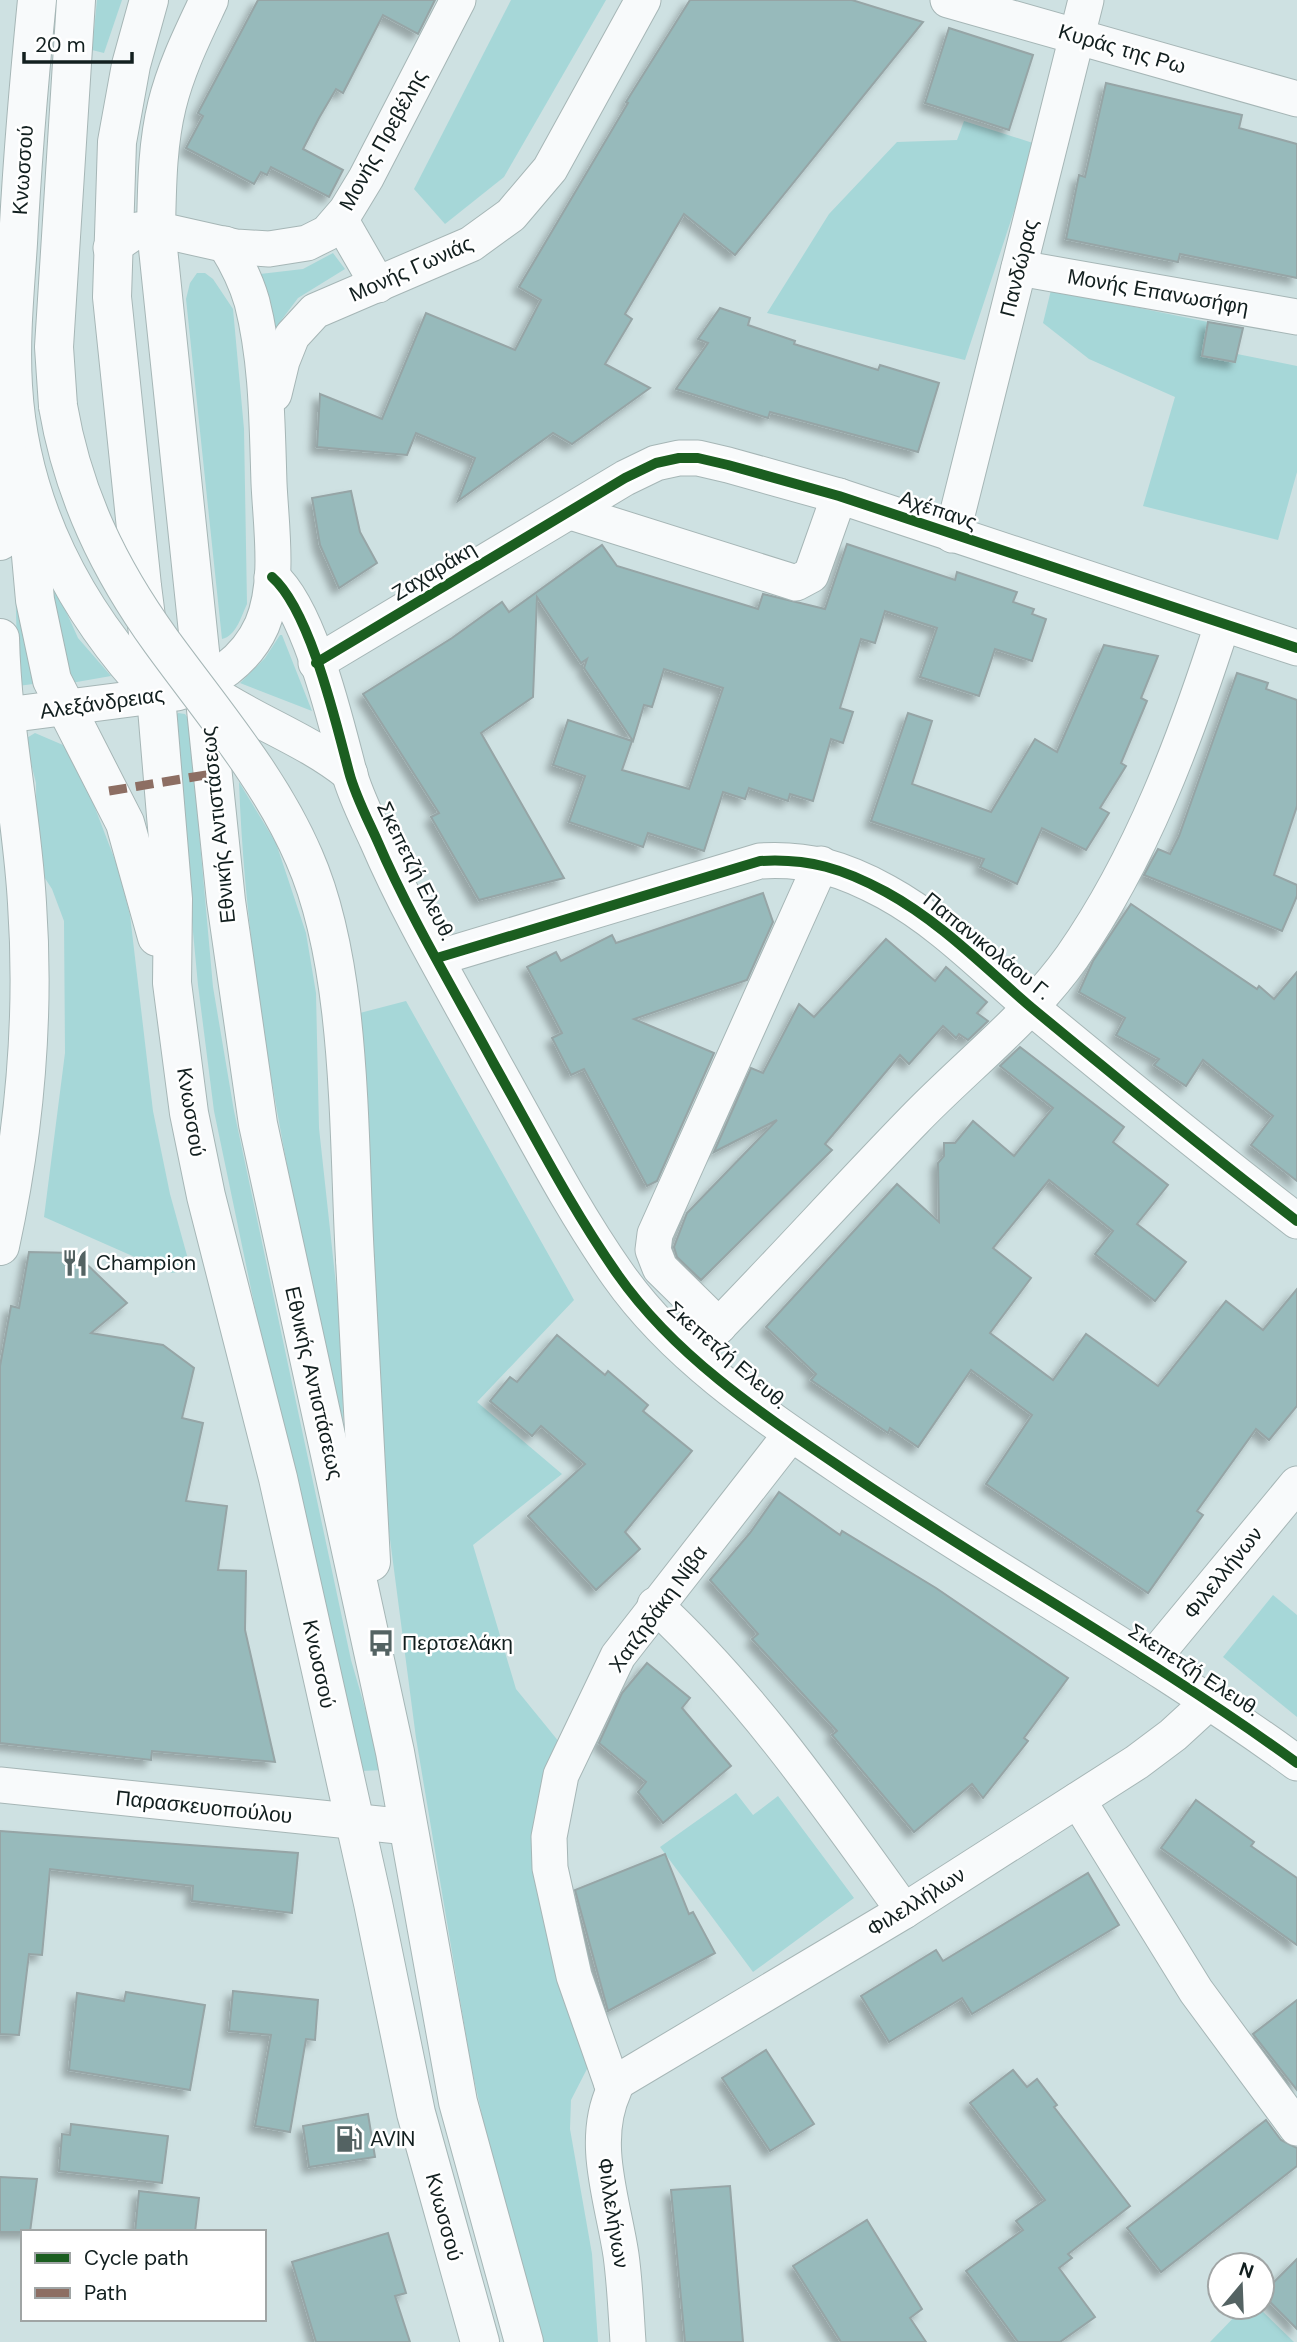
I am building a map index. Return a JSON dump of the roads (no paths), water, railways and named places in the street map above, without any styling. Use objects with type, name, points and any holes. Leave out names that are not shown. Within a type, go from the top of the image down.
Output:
[{"type":"main road","name":"Κνωσσού","points":[[0,541],[12,382],[19,226],[37,0]]},
{"type":"main road","points":[[76,0],[54,346],[58,406],[67,456],[93,528],[113,567],[160,640],[262,782],[304,856],[329,942],[340,1004],[367,1457],[372,1648]]},
{"type":"main road","points":[[149,0],[131,65],[117,142],[111,247],[119,381],[156,696],[173,899],[172,983]]},
{"type":"main road","name":"Εθνικής Αντιστάσεως","points":[[209,0],[188,45],[167,104],[159,155],[156,229],[202,686],[239,1005],[258,1124],[372,1648]]},
{"type":"main road","name":"Κνωσσού","points":[[12,382],[24,464]]},
{"type":"main road","points":[[24,464],[48,536],[79,598],[124,662],[156,696]]},
{"type":"main road","points":[[24,464],[27,523],[39,625],[52,680],[64,709],[125,822],[172,983]]},
{"type":"main road","points":[[0,638],[3,716],[31,955],[30,1051],[11,1134],[0,1246]]},
{"type":"main road","name":"Κνωσσού","points":[[172,983],[189,1113],[204,1186],[278,1478],[416,2113],[480,2342]]},
{"type":"main road","name":"Κνωσσού","points":[[372,1648],[458,2102],[524,2342]]},
{"type":"street","name":"Μονής Πρεβέλης","points":[[156,229],[225,244],[269,249],[318,239],[340,219],[382,150],[458,0]]},
{"type":"street","name":"Μονής Γωνιάς","points":[[267,436],[282,361],[299,325],[331,303],[471,244],[511,215],[550,169],[643,0]]},
{"type":"street","name":"Κυράς της Ρω","points":[[948,0],[1297,99]]},
{"type":"street","name":"Πανδώρας","points":[[952,535],[1086,0]]},
{"type":"street","points":[[340,219],[378,285]]},
{"type":"street","points":[[111,247],[137,230],[156,229]]},
{"type":"street","points":[[225,244],[243,276],[258,328],[267,436],[272,577],[267,610],[259,632],[234,663],[202,686],[237,709],[311,745],[350,774]]},
{"type":"street","name":"Μονής Επανωσήφη","points":[[1019,268],[1297,317]]},
{"type":"street","name":"Αχέπανς","points":[[571,512],[625,478],[656,463],[689,456],[839,496],[1297,648]]},
{"type":"street","points":[[571,512],[796,583],[811,575],[839,496]]},
{"type":"street","name":"Ζαχαράκη","points":[[316,663],[571,512]]},
{"type":"street","name":"Σκεπετζή Ελευθ.","points":[[272,577],[297,615],[331,701],[350,774],[394,878],[602,1251],[642,1304],[691,1354],[791,1434],[941,1534],[1209,1702],[1297,1763]]},
{"type":"street","points":[[691,1354],[914,1120],[1031,1007],[1073,955],[1135,847],[1172,769],[1222,625]]},
{"type":"street","name":"Αλεξάνδρειας","points":[[3,716],[156,696],[202,686]]},
{"type":"street","name":"Παπανικολάου Γ.","points":[[437,958],[760,862],[797,859],[821,864],[887,892],[948,935],[1031,1007],[1297,1221]]},
{"type":"street","points":[[719,1326],[660,1268],[653,1250],[655,1234],[821,864]]},
{"type":"street","name":"Χατζηδάκη Νίβα","points":[[612,2085],[574,1976],[551,1877],[549,1837],[561,1775],[618,1656],[655,1605],[791,1434]]},
{"type":"street","name":"Φιλελλήνων","points":[[1149,1663],[1297,1484]]},
{"type":"street","points":[[655,1605],[746,1703],[904,1911]]},
{"type":"street","name":"Φιλελλήλων","points":[[612,2085],[904,1911],[1078,1800],[1137,1762],[1173,1735],[1209,1702]]},
{"type":"street","name":"Παρασκευοπούλου","points":[[0,1785],[408,1827]]},
{"type":"street","points":[[1078,1800],[1196,1990],[1297,2127]]},
{"type":"street","name":"Φιλλελήνων","points":[[612,2085],[614,2090],[605,2110],[601,2132],[621,2258],[628,2342]]},
{"type":"place","name":"Champion","points":[[75,1263]]},
{"type":"place","name":"Περτσελάκη","points":[[381,1643]]},
{"type":"place","name":"AVIN","points":[[349,2139]]}]
